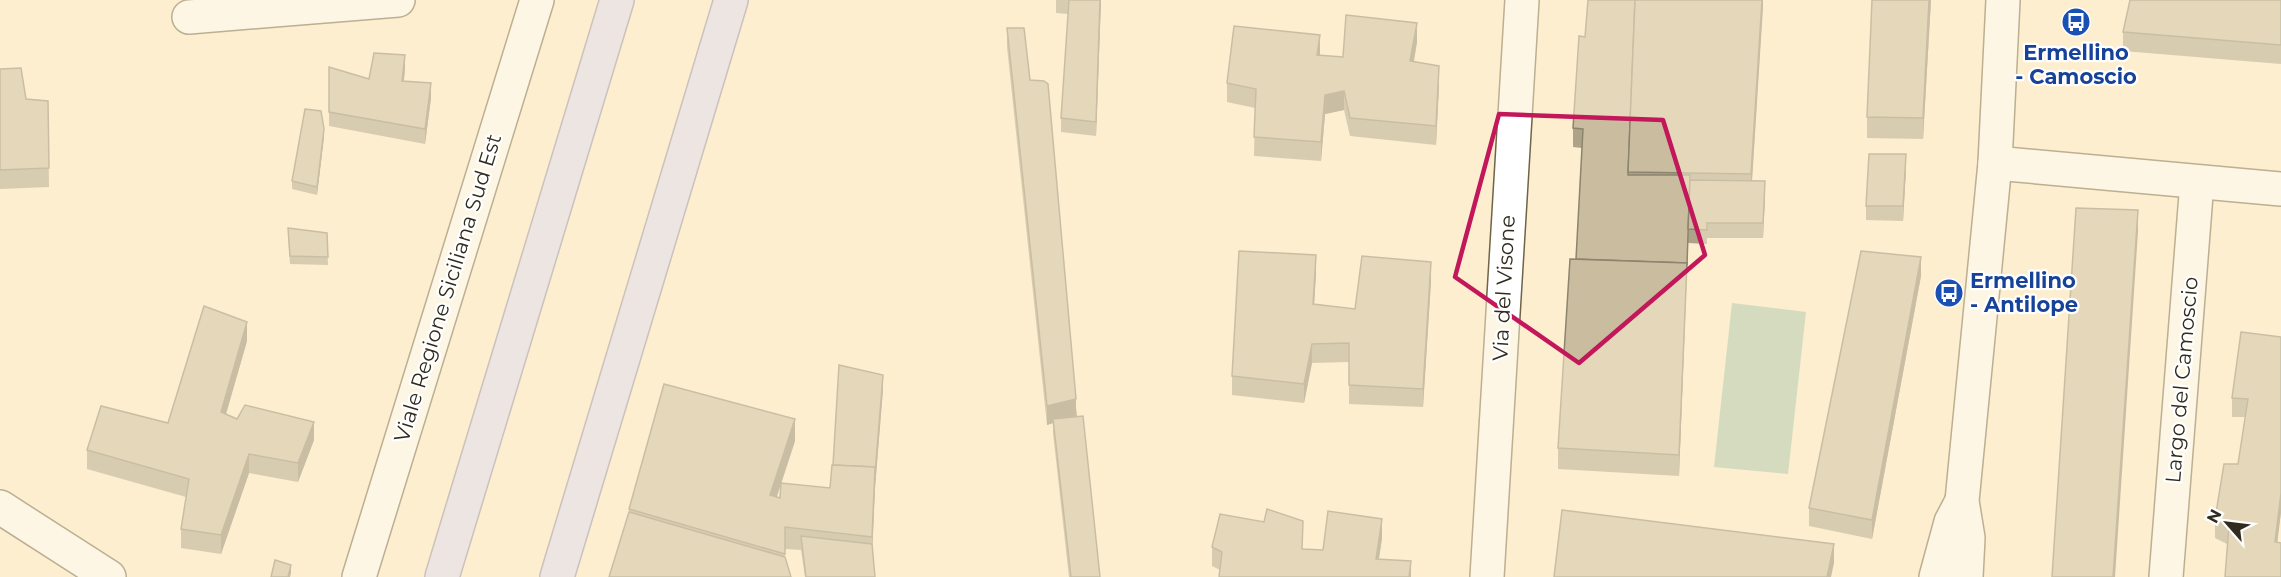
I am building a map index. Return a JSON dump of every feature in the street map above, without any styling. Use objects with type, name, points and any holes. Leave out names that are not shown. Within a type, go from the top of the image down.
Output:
[{"type":"main road","points":[[442,577],[617,0]]},
{"type":"main road","points":[[557,577],[731,0]]},
{"type":"street","points":[[189,17],[398,0]]},
{"type":"street","name":"Viale Regione Siciliana Sud Est","points":[[359,577],[537,0]]},
{"type":"street","name":"Via del Visone","points":[[1486,577],[1522,0]]},
{"type":"street","points":[[1966,577],[1968,538],[1962,501],[1995,164],[2003,0]]},
{"type":"street","points":[[1995,164],[2281,189]]},
{"type":"street","name":"Largo del Camoscio","points":[[2166,577],[2198,182]]},
{"type":"street","points":[[1936,577],[1951,522],[1962,501]]},
{"type":"street","points":[[2,512],[109,577]]},
{"type":"highlighted area","points":[[1499,114],[1663,120],[1705,255],[1579,363],[1455,277]]},
{"type":"green space","points":[[1732,303],[1806,312],[1788,474],[1714,467]]},
{"type":"building","points":[[1069,0],[1100,0],[1096,122],[1061,118]]},
{"type":"building","points":[[1588,0],[1635,0],[1628,175],[1690,175],[1687,265],[1687,263],[1576,259],[1583,129],[1573,128],[1579,36],[1585,37]]},
{"type":"building","points":[[1635,0],[1762,0],[1751,174],[1628,172]]},
{"type":"building","points":[[1872,0],[1929,0],[1923,118],[1867,117]]},
{"type":"building","points":[[2130,0],[2281,0],[2281,45],[2123,32]]},
{"type":"building","points":[[1346,15],[1417,23],[1410,61],[1439,66],[1436,126],[1350,118],[1344,91],[1325,95],[1321,142],[1254,137],[1256,89],[1227,83],[1234,26],[1320,35],[1317,55],[1343,57]]},
{"type":"building","points":[[1007,28],[1024,28],[1030,80],[1044,81],[1048,84],[1076,399],[1047,406]]},
{"type":"building","points":[[374,53],[405,55],[402,81],[431,83],[425,129],[329,112],[329,67],[369,79]]},
{"type":"building","points":[[21,68],[26,99],[48,101],[49,168],[0,170],[0,69]]},
{"type":"building","points":[[305,109],[321,111],[324,129],[317,187],[292,181]]},
{"type":"building","points":[[1869,154],[1906,154],[1903,206],[1866,206]]},
{"type":"building","points":[[1690,180],[1765,181],[1763,223],[1707,223],[1707,230],[1688,229]]},
{"type":"building","points":[[2076,208],[2138,210],[2113,577],[2052,577]]},
{"type":"building","points":[[288,228],[327,233],[328,257],[290,256]]},
{"type":"building","points":[[1239,251],[1316,255],[1313,304],[1355,309],[1362,256],[1431,262],[1423,389],[1349,385],[1349,343],[1312,344],[1304,384],[1232,376]]},
{"type":"building","points":[[1861,251],[1921,257],[1872,520],[1809,508]]},
{"type":"building","points":[[1570,259],[1687,263],[1679,455],[1558,448]]},
{"type":"building","points":[[204,306],[247,322],[221,412],[237,419],[245,405],[314,422],[298,463],[249,454],[221,535],[181,529],[189,479],[87,450],[101,406],[168,423]]},
{"type":"building","points":[[2241,332],[2281,337],[2281,493],[2275,542],[2281,543],[2281,577],[2225,577],[2229,525],[2215,519],[2224,464],[2238,464],[2248,399],[2232,398]]},
{"type":"building","points":[[839,365],[883,375],[875,474],[875,467],[833,465]]},
{"type":"building","points":[[664,384],[795,419],[770,495],[780,498],[781,483],[830,488],[832,465],[875,467],[872,537],[785,527],[785,554],[629,509]]},
{"type":"building","points":[[1083,416],[1100,577],[1071,577],[1053,419]]},
{"type":"building","points":[[1267,509],[1303,521],[1302,549],[1323,550],[1328,511],[1382,519],[1376,559],[1411,561],[1409,577],[1219,577],[1222,552],[1212,547],[1220,514],[1264,522]]},
{"type":"building","points":[[1562,510],[1834,544],[1827,577],[1554,577]]},
{"type":"building","points":[[629,512],[785,557],[791,577],[609,577]]},
{"type":"building","points":[[801,536],[872,544],[875,577],[806,577]]},
{"type":"building","points":[[275,560],[291,565],[288,577],[271,577]]},
{"type":"place","name":"Ermellino - Camoscio","points":[[2076,22]]},
{"type":"place","name":"Ermellino - Antilope","points":[[1949,293]]}]
